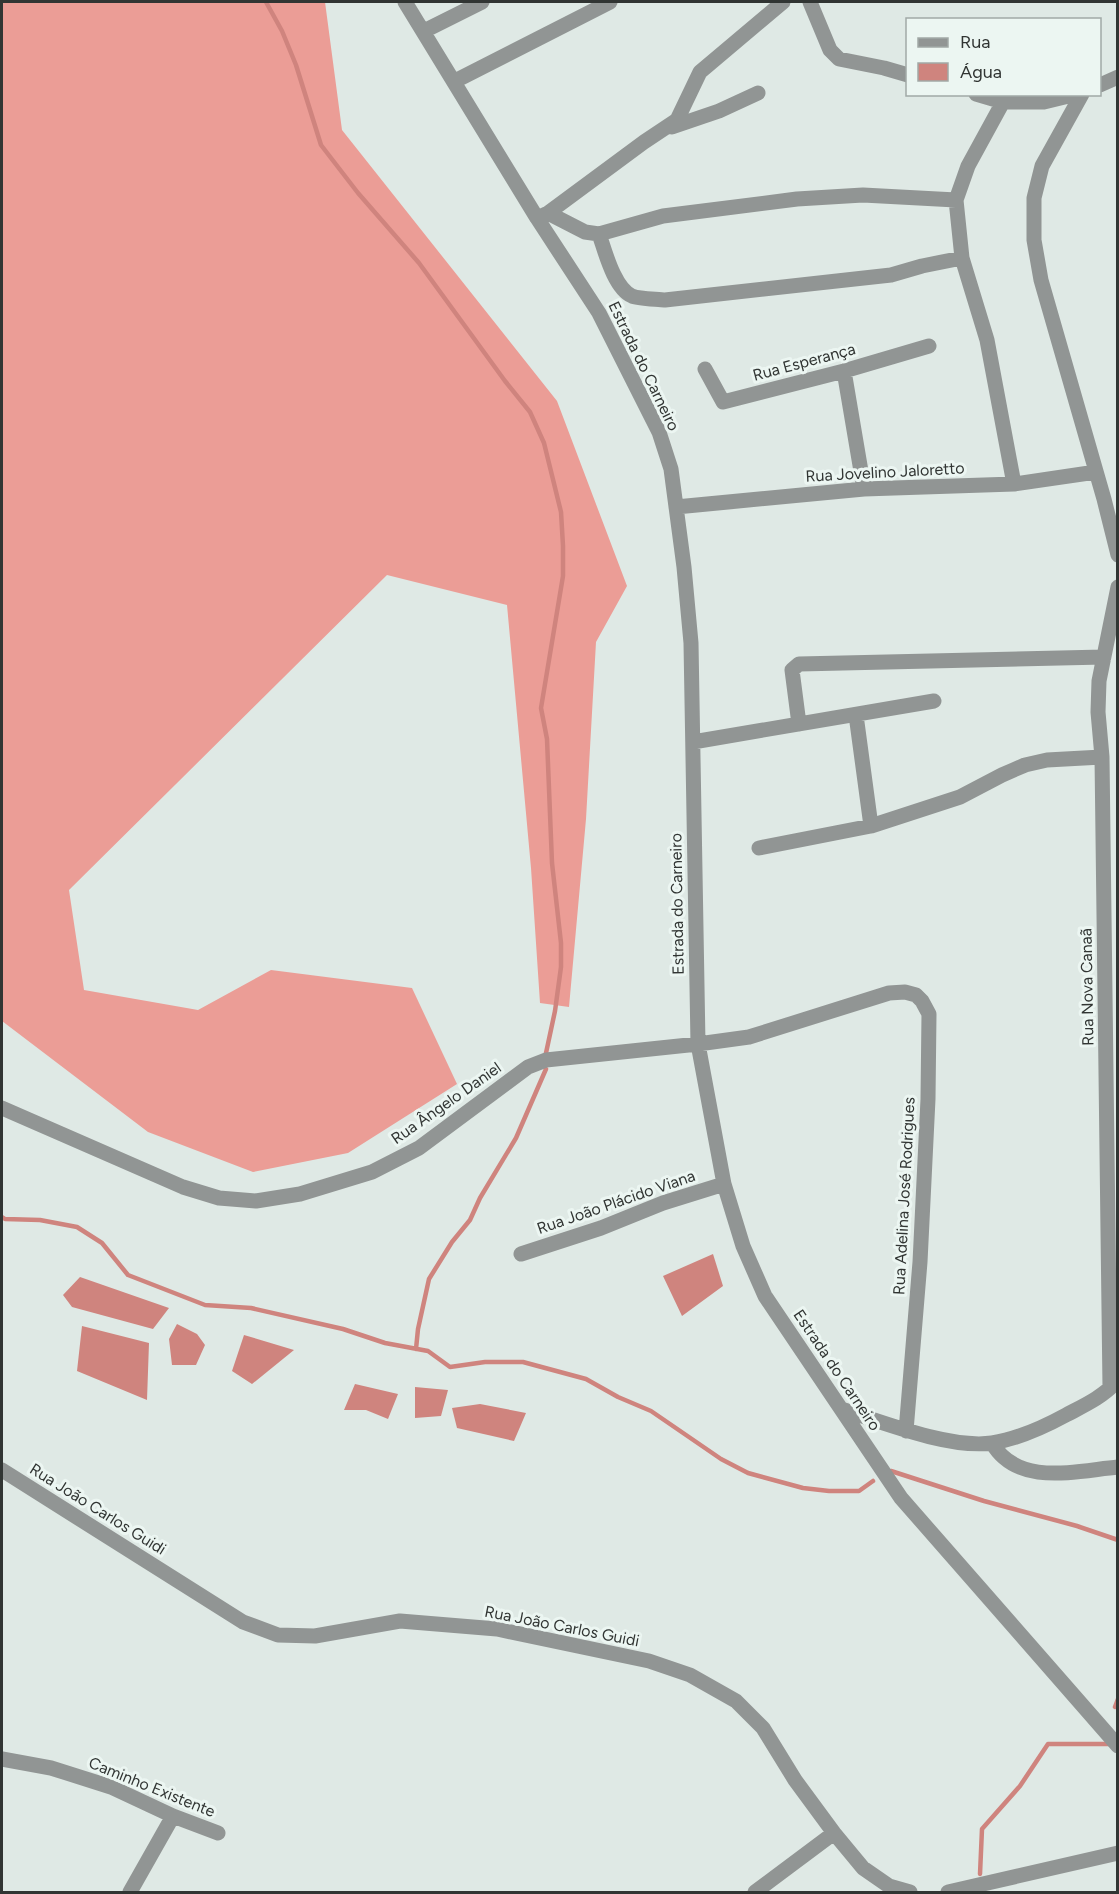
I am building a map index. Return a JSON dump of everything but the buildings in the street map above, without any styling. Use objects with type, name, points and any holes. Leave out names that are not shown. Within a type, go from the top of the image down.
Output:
[{"type":"street","name":"Estrada do Carneiro","points":[[405,2],[543,215],[599,313],[659,432],[671,469],[691,643],[698,1044],[724,1184],[743,1246],[765,1296],[844,1410],[901,1498],[1118,1746]]},
{"type":"street","points":[[423,31],[482,2]]},
{"type":"street","points":[[455,81],[610,2]]},
{"type":"street","points":[[666,129],[681,114],[700,72],[783,2]]},
{"type":"street","points":[[810,2],[830,50],[839,59],[906,75]]},
{"type":"street","points":[[1101,85],[1118,77]]},
{"type":"street","points":[[543,215],[644,142],[666,129],[719,111],[758,93]]},
{"type":"street","points":[[982,96],[1003,102],[1044,102],[1069,96]]},
{"type":"street","points":[[1081,96],[1042,166],[1034,198],[1034,240],[1041,280],[1118,555]]},
{"type":"street","points":[[1003,102],[968,166],[956,200],[962,258],[987,340],[1014,484]]},
{"type":"street","points":[[543,215],[585,232],[599,234],[663,216],[797,199],[863,195],[956,200]]},
{"type":"street","points":[[599,234],[611,269],[624,289],[633,297],[665,300],[891,275],[962,258]]},
{"type":"street","name":"Rua Esperança","points":[[705,369],[723,402],[844,371],[929,346]]},
{"type":"street","points":[[844,371],[864,489]]},
{"type":"street","name":"Rua Jovelino Jaloretto","points":[[676,507],[864,489],[1014,484],[1096,472]]},
{"type":"street","name":"Rua Nova Canaã","points":[[1114,1384],[1102,757],[1098,704],[1104,657],[1118,587]]},
{"type":"street","points":[[799,724],[792,670],[799,664],[1104,657]]},
{"type":"street","points":[[693,742],[934,701]]},
{"type":"street","points":[[856,715],[871,826]]},
{"type":"street","points":[[759,848],[871,826],[960,797],[1025,765],[1047,760],[1102,757]]},
{"type":"street","name":"Rua Adelina José Rodrigues","points":[[889,993],[905,992],[916,995],[929,1014],[928,1099],[920,1262],[906,1431]]},
{"type":"street","name":"Rua Ângelo Daniel","points":[[2,1108],[183,1187],[219,1198],[256,1201],[300,1194],[372,1172],[419,1148],[528,1067],[546,1060],[749,1037],[889,993]]},
{"type":"street","name":"Rua João Plácido Viana","points":[[521,1254],[601,1228],[663,1203],[724,1184]]},
{"type":"street","points":[[844,1410],[906,1431],[968,1443],[992,1443],[1050,1424],[1084,1406],[1114,1384]]},
{"type":"street","points":[[992,1443],[999,1454],[1010,1462],[1026,1470],[1042,1474],[1118,1467]]},
{"type":"street","name":"Rua João Carlos Guidi","points":[[2,1470],[243,1622],[278,1635],[315,1636],[400,1621],[497,1629],[649,1661],[690,1675],[736,1701],[763,1728],[795,1780],[863,1868],[889,1886],[910,1893]]},
{"type":"street","name":"Caminho Existente","points":[[2,1759],[51,1768],[111,1787],[173,1816],[218,1833]]},
{"type":"street","points":[[130,1893],[173,1816]]},
{"type":"street","points":[[755,1893],[834,1833]]},
{"type":"street","points":[[948,1893],[1118,1853]]},
{"type":"shaded area","points":[[2,2],[325,2],[342,130],[557,401],[627,586],[596,642],[586,819],[569,1007],[540,1003],[531,868],[507,605],[387,575],[69,890],[84,990],[198,1010],[271,970],[412,988],[457,1084],[348,1153],[253,1172],[148,1132],[2,1021]]},
{"type":"water","points":[[713,1254],[723,1286],[682,1316],[663,1276]]},
{"type":"water","points":[[80,1277],[169,1308],[153,1329],[72,1307],[63,1295]]},
{"type":"water","points":[[177,1324],[197,1334],[205,1345],[196,1365],[172,1365],[169,1339]]},
{"type":"water","points":[[82,1326],[149,1343],[147,1400],[77,1371]]},
{"type":"water","points":[[244,1335],[294,1350],[252,1384],[232,1371]]},
{"type":"water","points":[[355,1384],[398,1394],[388,1419],[366,1410],[344,1410]]},
{"type":"water","points":[[415,1387],[448,1390],[441,1416],[415,1418]]},
{"type":"water","points":[[480,1404],[526,1413],[514,1441],[457,1428],[452,1408]]},
{"type":"waterway","points":[[266,2],[282,31],[296,65],[321,145],[358,193],[419,263],[530,412],[544,443],[561,512],[563,546],[563,576],[541,708],[547,739],[552,863],[561,943],[561,967],[546,1053]]},
{"type":"waterway","points":[[416,1349],[429,1279],[452,1242],[470,1220],[480,1198],[516,1138],[546,1069]]},
{"type":"waterway","points":[[2,1217],[40,1220],[77,1227],[102,1243],[128,1275],[205,1305],[251,1308],[343,1329],[385,1343],[428,1351],[450,1367],[485,1362],[523,1362],[586,1379],[618,1397],[651,1411],[721,1459],[748,1473],[803,1488],[829,1491],[859,1491],[873,1481]]},
{"type":"waterway","points":[[891,1471],[1118,1540]]},
{"type":"waterway","points":[[1115,1707],[1118,1699]]},
{"type":"waterway","points":[[980,1874],[982,1829],[1020,1786],[1048,1744],[1111,1744]]}]
